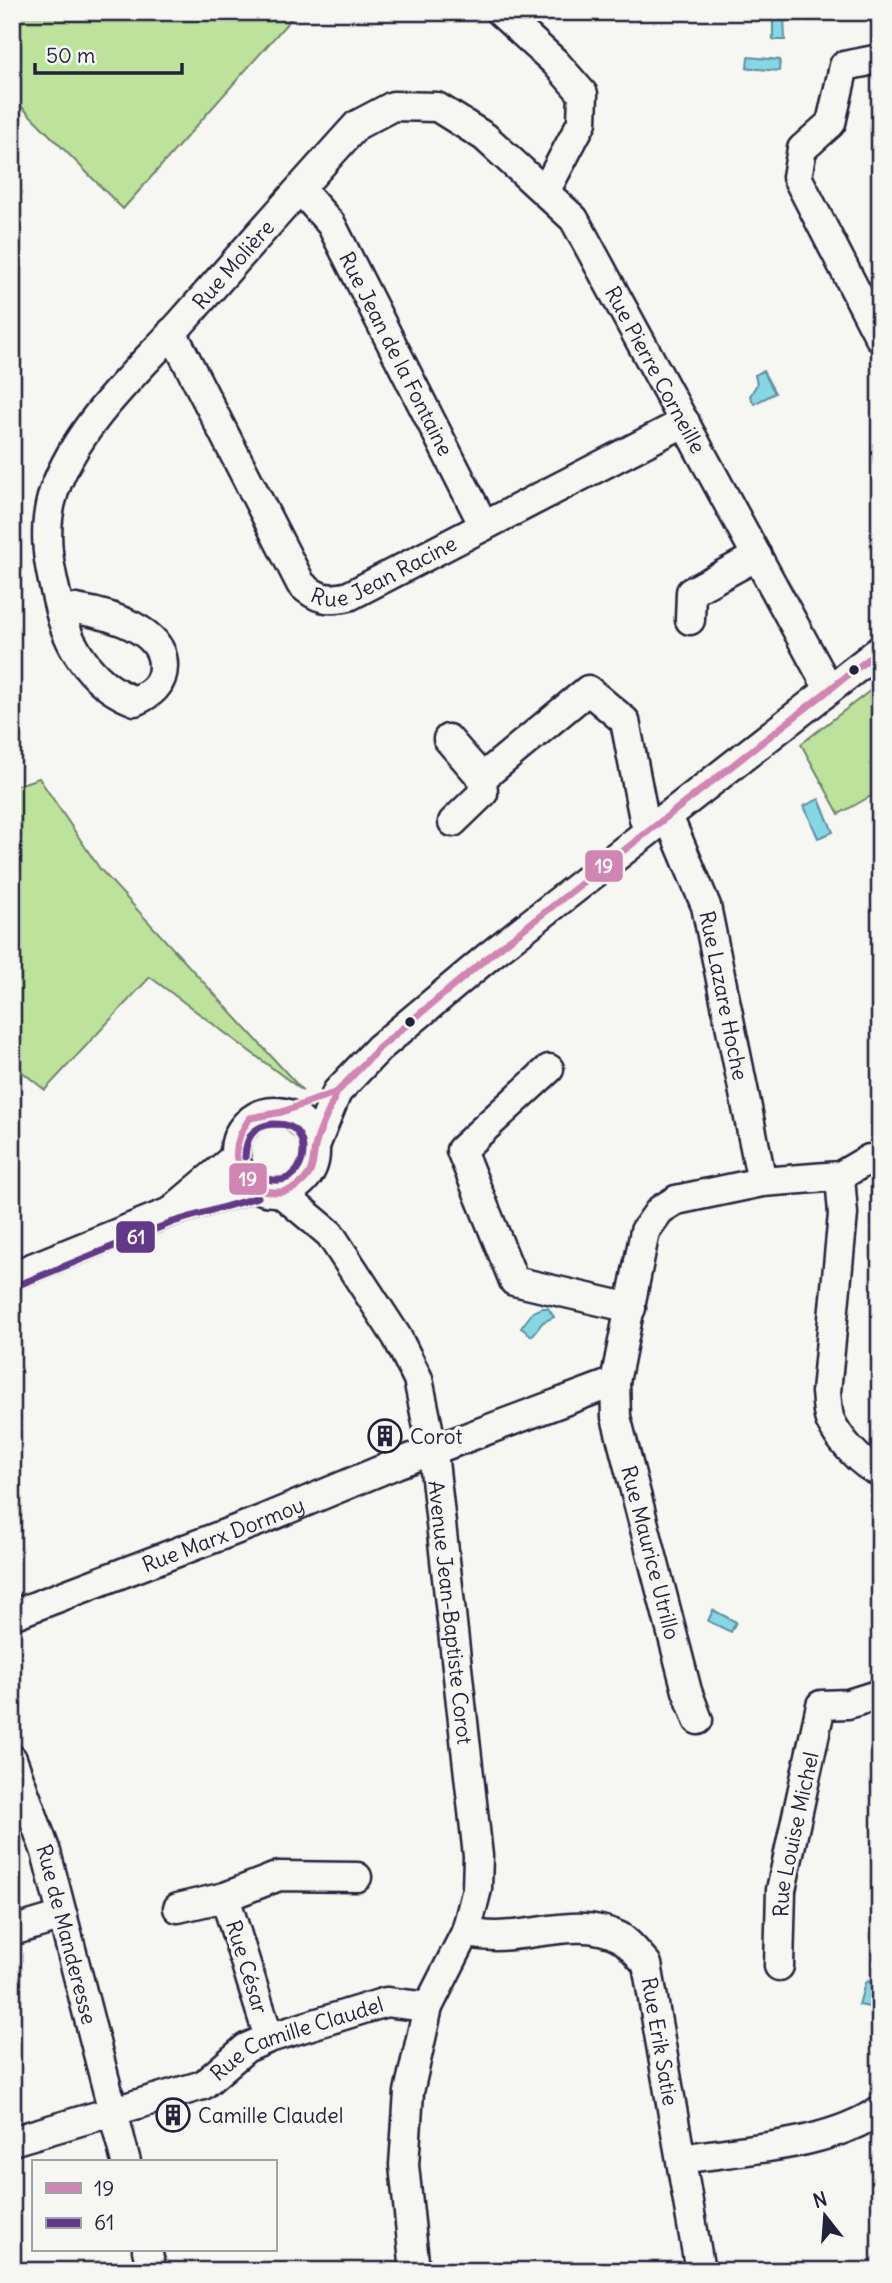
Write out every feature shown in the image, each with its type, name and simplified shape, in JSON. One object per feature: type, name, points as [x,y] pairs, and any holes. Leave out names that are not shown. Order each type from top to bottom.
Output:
[{"type":"street","points":[[500,12],[555,62],[583,94],[582,122],[546,190]]},
{"type":"street","points":[[880,59],[844,66],[831,123],[802,149],[797,177],[880,338]]},
{"type":"street","name":"Rue Molière","points":[[59,607],[45,548],[54,492],[86,428],[357,125],[393,106],[437,107],[485,137],[546,190]]},
{"type":"street","name":"Rue Jean de la Fontaine","points":[[300,189],[331,224],[484,526]]},
{"type":"street","name":"Rue Pierre Corneille","points":[[546,190],[574,219],[830,689]]},
{"type":"street","name":"Rue Jean Racine","points":[[172,332],[301,584],[313,596],[329,600],[349,596],[685,422]]},
{"type":"street","points":[[690,620],[691,592],[757,556]]},
{"type":"street","points":[[12,1276],[170,1212],[303,1181],[337,1092],[379,1048],[420,1012],[880,650]]},
{"type":"street","name":"Rue Lazare Hoche","points":[[482,778],[588,690],[625,721],[644,819],[659,823],[706,906],[762,1182]]},
{"type":"street","points":[[448,738],[482,778],[483,793],[453,822]]},
{"type":"street","points":[[549,1069],[461,1150],[514,1281],[631,1308]]},
{"type":"street","points":[[268,1190],[245,1180],[235,1157],[239,1133],[250,1118],[282,1112],[337,1092]]},
{"type":"street","points":[[282,1112],[304,1124],[313,1158]]},
{"type":"street","points":[[170,1212],[235,1157]]},
{"type":"street","name":"Avenue Jean-Baptiste Corot","points":[[313,1158],[330,1234],[397,1337],[418,1379],[433,1452],[478,1856],[477,1889],[466,1932],[428,2007],[409,2092],[404,2165],[415,2271]]},
{"type":"street","points":[[880,1160],[869,1159],[840,1176],[843,1214],[826,1392],[829,1418],[844,1441],[870,1469],[880,1472]]},
{"type":"street","name":"Rue Maurice Utrillo","points":[[698,1720],[687,1691],[616,1417],[615,1382],[645,1231],[660,1210],[676,1200],[762,1182],[840,1176]]},
{"type":"street","name":"Avenue Jean-Baptiste Corot","points":[[268,1190],[330,1234]]},
{"type":"street","name":"Rue Marx Dormoy","points":[[12,1615],[615,1382]]},
{"type":"street","name":"Rue Louise Michel","points":[[779,1966],[781,1891],[821,1705],[848,1704],[880,1694]]},
{"type":"street","name":"Rue de Manderesse","points":[[12,1759],[46,1852],[126,2160]]},
{"type":"street","name":"Rue César","points":[[178,1908],[225,1897],[279,1876],[357,1877]]},
{"type":"street","name":"Rue César","points":[[225,1897],[269,2038]]},
{"type":"street","points":[[12,1931],[63,1916]]},
{"type":"street","name":"Rue Erik Satie","points":[[466,1932],[489,1939],[581,1926],[621,1938],[646,1964],[701,2271]]},
{"type":"street","name":"Rue Camille Claudel","points":[[12,2141],[203,2085],[246,2048],[269,2038],[386,2002],[428,2007]]},
{"type":"street","points":[[682,2159],[810,2138],[859,2124],[880,2110]]},
{"type":"street","points":[[147,2252],[152,2271]]},
{"type":"green space","points":[[12,12],[297,12],[123,209],[12,97]]},
{"type":"green space","points":[[880,683],[880,791],[839,814],[801,744]]},
{"type":"green space","points":[[39,778],[100,869],[303,1091],[150,977],[45,1090],[12,1064],[12,787]]},
{"type":"water","points":[[784,14],[785,40],[773,40],[773,15]]},
{"type":"water","points":[[748,57],[780,60],[779,71],[747,68]]},
{"type":"water","points":[[763,371],[775,393],[754,404],[750,396],[757,384],[755,375]]},
{"type":"water","points":[[819,799],[833,832],[818,838],[804,806]]},
{"type":"water","points":[[548,1308],[554,1317],[543,1322],[532,1336],[521,1328],[533,1312]]},
{"type":"water","points":[[713,1610],[736,1622],[731,1632],[708,1621]]},
{"type":"water","points":[[868,1981],[875,1988],[872,2001],[877,2003],[875,2008],[859,2005],[865,1983]]},
{"type":"transit line","name":"19","points":[[337,1092],[379,1048],[489,956],[880,650]]},
{"type":"transit line","name":"19","points":[[337,1092],[319,1133],[309,1174],[297,1186],[282,1192],[266,1191],[252,1184],[242,1173],[237,1158],[239,1139],[250,1118],[282,1112],[337,1092]]},
{"type":"transit line","name":"61","points":[[245,1157],[249,1138],[260,1127],[273,1124],[289,1126],[299,1135],[302,1160],[294,1174],[279,1180],[257,1177]]},
{"type":"transit line","name":"61","points":[[16,1286],[173,1222],[258,1197]]},
{"type":"place","name":"Corot","points":[[385,1436]]},
{"type":"place","name":"Camille Claudel","points":[[173,2115]]}]
